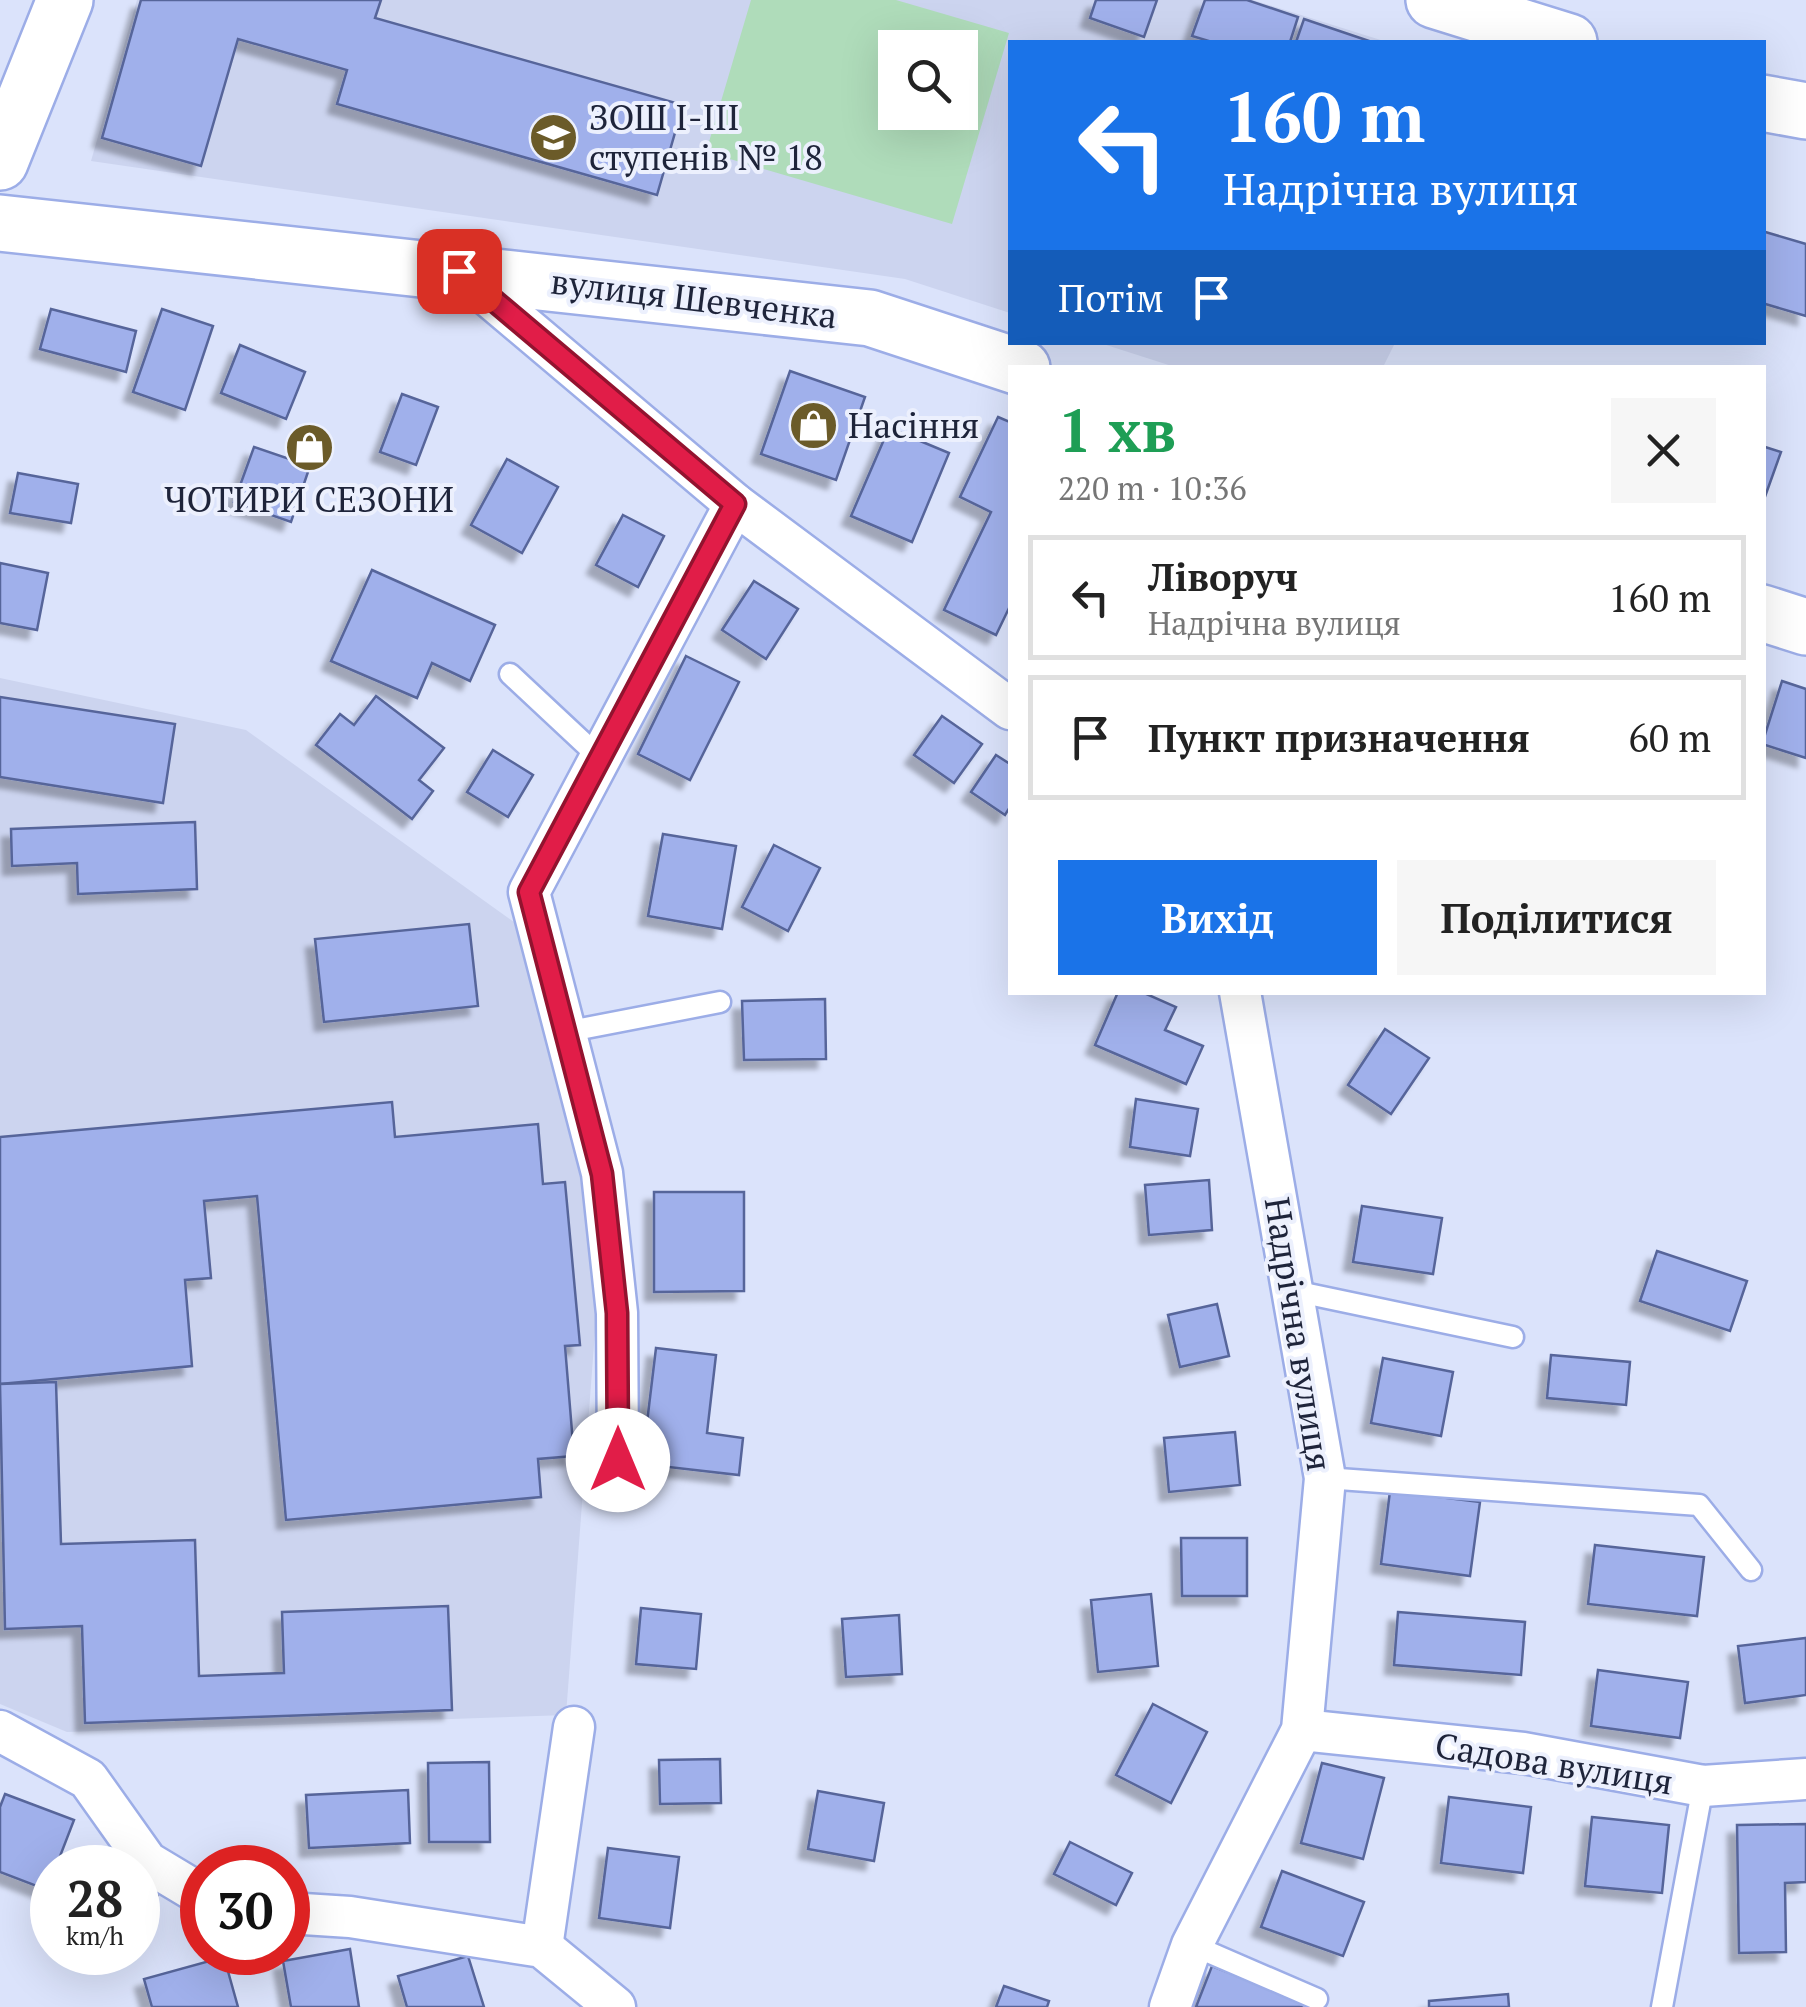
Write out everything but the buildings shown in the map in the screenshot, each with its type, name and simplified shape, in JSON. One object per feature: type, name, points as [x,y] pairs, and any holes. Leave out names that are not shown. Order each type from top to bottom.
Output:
[{"type":"street","points":[[0,162],[65,0]]},
{"type":"street","points":[[1434,0],[1562,40]]},
{"type":"street","points":[[1766,104],[1806,111]]},
{"type":"street","name":"вулиця Шевченка","points":[[0,223],[870,318],[1013,365]]},
{"type":"street","points":[[459,271],[735,504],[1008,708]]},
{"type":"street","points":[[618,1460],[617,1313],[602,1174],[529,892],[735,504]]},
{"type":"street","points":[[1766,614],[1806,628]]},
{"type":"street","name":"Надрічна вулиця","points":[[1170,2007],[1192,1945],[1302,1730],[1325,1478],[1241,995]]},
{"type":"street","points":[[542,1947],[574,1727]]},
{"type":"street","name":"Садова вулиця","points":[[1302,1730],[1523,1753],[1703,1786],[1806,1780]]},
{"type":"street","points":[[0,1731],[88,1779],[147,1862],[180,1882]]},
{"type":"street","points":[[310,1914],[350,1917],[542,1947],[615,2007]]},
{"type":"lane","points":[[510,674],[600,758]]},
{"type":"lane","points":[[565,1032],[720,1002]]},
{"type":"lane","points":[[1294,1291],[1513,1337]]},
{"type":"lane","points":[[1325,1478],[1699,1506],[1752,1570]]},
{"type":"lane","points":[[1662,2007],[1703,1786]]},
{"type":"lane","points":[[1192,1945],[1318,1999]]},
{"type":"shaded area","name":"ЗОШ І-ІІІ ступенів № 18","points":[[137,0],[1253,0],[1381,40],[1008,40],[1008,312],[905,279],[91,161]]},
{"type":"shaded area","points":[[1106,345],[1394,345],[1384,365],[1169,365]]},
{"type":"shaded area","points":[[0,678],[246,730],[518,925],[567,1094],[598,1292],[566,1715],[67,1732],[0,1704]]},
{"type":"green space","points":[[751,0],[896,0],[1009,33],[952,224],[706,152]]},
{"type":"place","name":"ЗОШ І-ІІІ ступенів № 18","points":[[554,137]]},
{"type":"place","name":"Насіння","points":[[813,425]]},
{"type":"place","name":"ЧОТИРИ СЕЗОНИ","points":[[309,447]]},
{"type":"route","points":[[459,271],[735,504],[529,892],[602,1174],[617,1313],[618,1460]]}]
